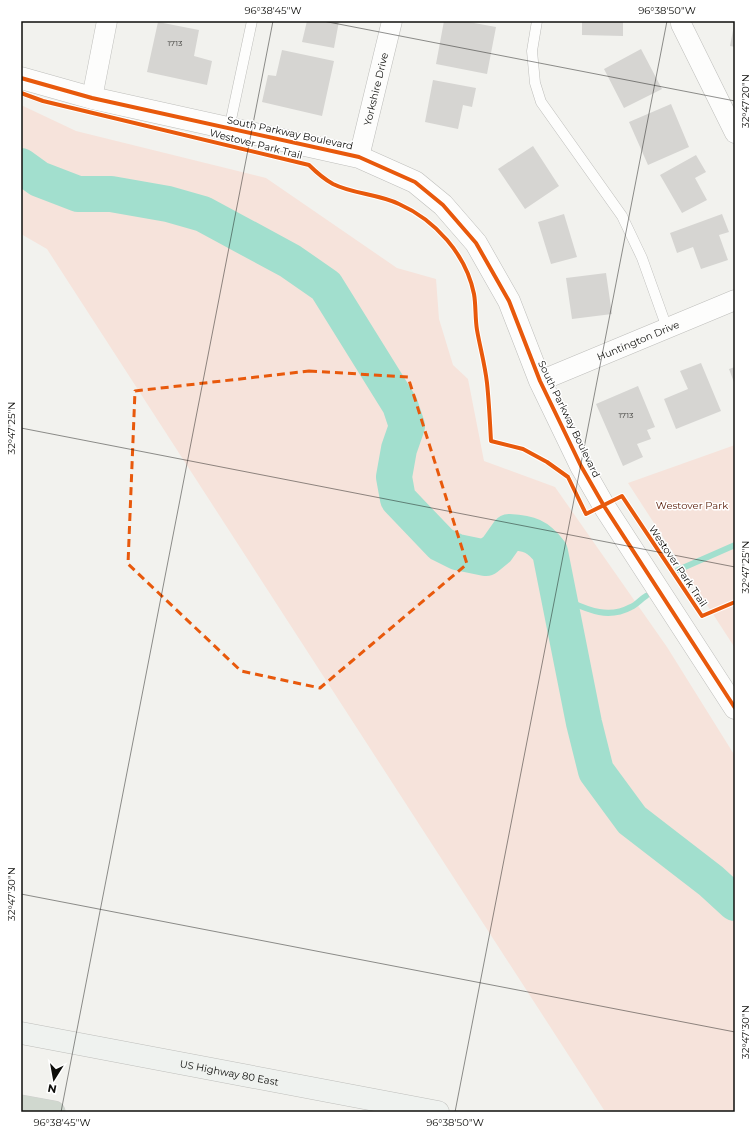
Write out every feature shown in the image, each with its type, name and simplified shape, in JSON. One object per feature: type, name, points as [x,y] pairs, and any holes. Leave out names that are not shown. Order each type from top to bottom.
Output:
[{"type":"highway","points":[[21,1106],[54,1112]]},
{"type":"main road","name":"US Highway 80 East","points":[[21,1033],[438,1112]]},
{"type":"street","points":[[92,98],[107,21]]},
{"type":"street","name":"Yorkshire Drive","points":[[359,157],[392,21]]},
{"type":"street","points":[[681,21],[681,24],[735,133]]},
{"type":"street","name":"South Parkway Boulevard","points":[[21,78],[92,98],[359,157],[415,182],[444,205],[476,243],[509,301],[540,381],[582,466],[604,506],[735,708]]},
{"type":"street","name":"Huntington Drive","points":[[540,381],[735,300]]},
{"type":"lane","points":[[229,128],[252,21]]},
{"type":"lane","points":[[537,21],[532,51],[535,83],[541,102],[622,216],[642,258],[667,328]]},
{"type":"highlighted area","points":[[309,371],[408,377],[467,564],[320,688],[241,671],[128,564],[135,391]]},
{"type":"green space","points":[[21,105],[76,131],[266,178],[397,268],[436,279],[439,319],[453,365],[468,379],[484,461],[555,487],[667,647],[735,756],[735,1112],[604,1110],[47,249],[21,234]]},
{"type":"green space","name":"Westover Park","points":[[735,445],[735,648],[628,483]]},
{"type":"building","points":[[307,21],[339,21],[334,48],[302,42]]},
{"type":"building","points":[[444,21],[463,21],[496,27],[487,74],[436,64]]},
{"type":"building","points":[[582,21],[623,21],[623,36],[582,35]]},
{"type":"building","points":[[158,22],[199,30],[194,56],[212,61],[207,85],[147,72]]},
{"type":"building","points":[[735,25],[735,47],[730,46]]},
{"type":"building","points":[[641,49],[662,89],[624,108],[604,69]]},
{"type":"building","points":[[282,50],[334,61],[322,116],[262,102],[268,75],[276,76]]},
{"type":"building","points":[[433,80],[476,88],[472,107],[463,105],[458,129],[425,122]]},
{"type":"building","points":[[671,104],[689,147],[648,165],[629,122]]},
{"type":"building","points":[[533,146],[559,186],[525,209],[498,169]]},
{"type":"building","points":[[696,155],[706,172],[695,178],[707,200],[682,213],[660,175]]},
{"type":"building","points":[[564,214],[577,257],[551,264],[538,222]]},
{"type":"building","points":[[722,214],[729,232],[719,235],[728,260],[701,269],[693,247],[677,253],[670,233]]},
{"type":"building","points":[[606,273],[612,314],[572,319],[566,278]]},
{"type":"building","points":[[701,363],[721,411],[676,429],[664,399],[688,389],[680,371]]},
{"type":"building","points":[[735,367],[735,385],[729,369]]},
{"type":"building","points":[[638,386],[655,427],[647,430],[651,439],[637,444],[643,457],[623,466],[596,404]]},
{"type":"waterway","points":[[21,166],[39,179],[78,194],[111,194],[168,204],[203,214],[290,261],[326,286],[400,405],[407,426],[399,449],[394,477],[398,499],[441,544],[457,552],[486,558],[497,549],[509,532],[522,533],[532,536],[546,547],[550,552],[584,723],[596,771],[632,820],[711,881],[735,903]]},
{"type":"waterway","points":[[678,570],[735,545]]},
{"type":"waterway","points":[[559,597],[594,611],[612,613],[633,606],[646,596]]},
{"type":"cycle path","name":"Westover Park Trail","points":[[21,78],[92,98],[359,157],[415,182],[443,205],[476,243],[509,301],[540,381],[581,466],[604,506],[735,708]]},
{"type":"cycle path","name":"Westover Park Trail","points":[[21,93],[43,101],[309,165],[326,180],[333,184],[399,204],[425,219],[447,240],[464,265],[470,279],[474,294],[477,330],[487,383],[491,441],[523,449],[547,462],[568,477],[586,514],[622,496],[702,616],[735,602]]}]
